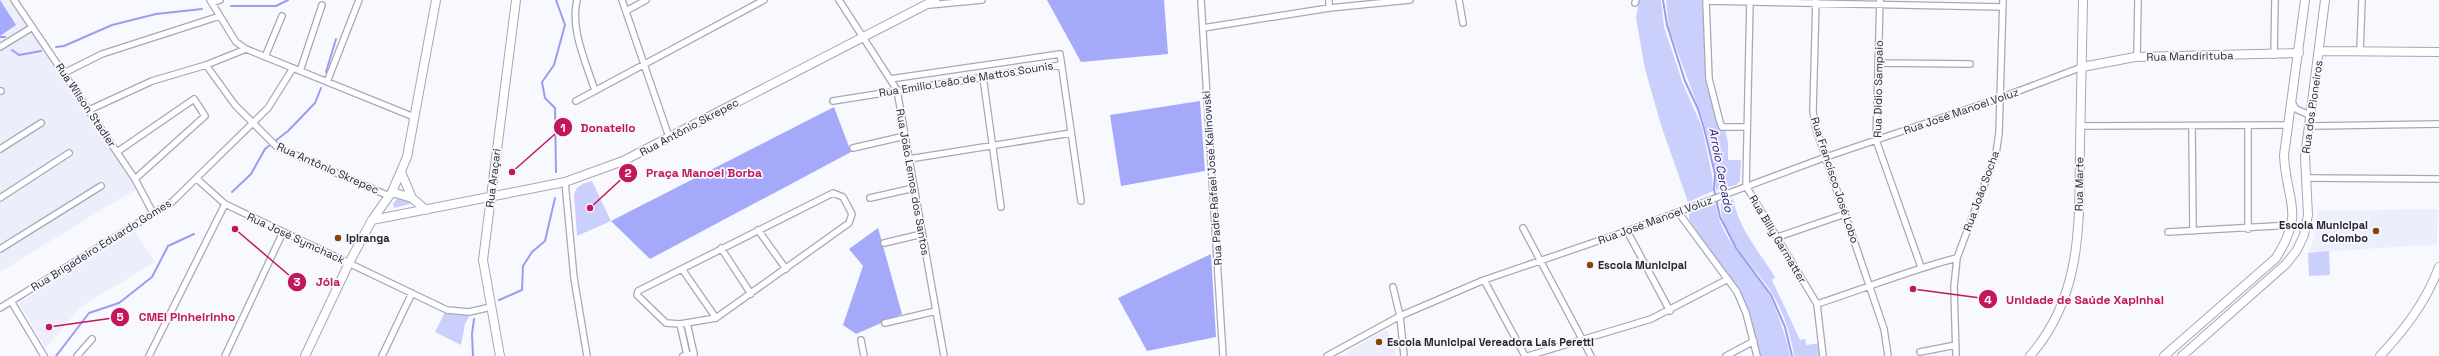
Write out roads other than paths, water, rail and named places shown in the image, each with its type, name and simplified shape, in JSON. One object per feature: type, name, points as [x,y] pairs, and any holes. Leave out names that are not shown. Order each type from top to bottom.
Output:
[{"type":"street","name":"Rua Wilson Stadler","points":[[14,0],[31,28],[39,36],[135,179],[153,213]]},
{"type":"street","points":[[220,0],[211,2],[236,42],[246,49],[414,117]]},
{"type":"street","points":[[327,82],[359,0]]},
{"type":"street","points":[[305,356],[348,263],[372,220],[391,194],[407,157],[436,0]]},
{"type":"street","name":"Rua Araçari","points":[[500,356],[483,260],[516,0]]},
{"type":"street","points":[[577,0],[575,19],[576,31],[595,91]]},
{"type":"street","points":[[622,0],[669,137]]},
{"type":"street","points":[[626,11],[646,0]]},
{"type":"street","points":[[576,101],[764,0]]},
{"type":"street","name":"Rua João Lemos dos Santos","points":[[839,0],[897,90],[944,356]]},
{"type":"street","name":"Rua Antônio Skrepec","points":[[372,220],[565,182],[623,161],[862,36],[936,0]]},
{"type":"street","points":[[927,5],[956,4],[982,0]]},
{"type":"street","name":"Rua Padre Rafael José Kalinowski","points":[[1201,0],[1223,356]]},
{"type":"street","points":[[1329,0],[1329,8]]},
{"type":"street","points":[[1203,28],[1329,8],[1410,0]]},
{"type":"street","points":[[1459,0],[1463,23]]},
{"type":"street","points":[[1747,127],[1722,127],[1720,122],[1709,79],[1706,1],[1750,0],[1879,2],[2003,7]]},
{"type":"street","name":"Rua Billy Garmatter","points":[[1750,0],[1746,186],[1817,304],[1823,356]]},
{"type":"street","name":"Rua João Socha","points":[[1956,356],[1954,288],[1957,258],[1996,154],[2000,98],[2003,0]]},
{"type":"street","name":"Rua Marte","points":[[2030,356],[2043,341],[2055,321],[2070,283],[2078,242],[2083,0]]},
{"type":"street","points":[[2137,57],[2138,0]]},
{"type":"street","points":[[2274,55],[2275,0]]},
{"type":"street","name":"Rua dos Pioneiros","points":[[2164,356],[2276,258],[2288,240],[2294,213],[2291,193],[2285,175],[2284,155],[2305,0]]},
{"type":"street","name":"Rua dos Pioneiros","points":[[2182,356],[2286,264],[2297,250],[2304,235],[2308,215],[2305,157],[2311,126],[2326,0]]},
{"type":"street","points":[[2360,51],[2362,0]]},
{"type":"street","name":"Rua Francisco José Lobo","points":[[1816,2],[1813,111],[1815,126],[1884,329],[1888,356]]},
{"type":"street","name":"Rua Didio Sampaio","points":[[1879,2],[1876,140],[1921,267]]},
{"type":"street","points":[[300,71],[322,5]]},
{"type":"street","points":[[64,73],[102,54],[220,16]]},
{"type":"street","points":[[265,57],[282,16]]},
{"type":"street","points":[[0,47],[31,28]]},
{"type":"street","points":[[89,110],[152,81],[206,65],[246,49]]},
{"type":"street","points":[[2320,52],[2439,52]]},
{"type":"street","name":"Rua Mandirituba","points":[[2082,67],[2137,57],[2274,55],[2299,53]]},
{"type":"street","name":"Rua Emilio Leão de Mattos Sounis","points":[[833,100],[1061,65],[1060,54],[890,79]]},
{"type":"street","points":[[1878,63],[1970,64]]},
{"type":"street","name":"Rua Antônio Skrepec","points":[[206,65],[235,105],[276,146],[391,194],[412,198],[426,210]]},
{"type":"street","points":[[1061,65],[1081,201]]},
{"type":"street","name":"Rua José Manoel Voluz","points":[[1327,356],[1400,316],[1484,280],[1627,231],[1728,192],[2000,98],[2082,67]]},
{"type":"street","name":"Rua Brigadeiro Eduardo Gomes","points":[[0,308],[172,202],[268,108],[292,68]]},
{"type":"street","points":[[948,70],[949,82]]},
{"type":"street","points":[[983,77],[1000,207]]},
{"type":"street","points":[[117,152],[194,99],[205,116],[135,179]]},
{"type":"street","points":[[2291,102],[2300,112],[2307,114],[2313,109]]},
{"type":"street","points":[[0,149],[41,123]]},
{"type":"street","points":[[2311,126],[2439,124]]},
{"type":"street","points":[[2080,126],[2288,125]]},
{"type":"street","points":[[2192,126],[2193,231]]},
{"type":"street","points":[[2248,126],[2248,229]]},
{"type":"street","points":[[909,159],[1070,133]]},
{"type":"street","points":[[853,148],[905,136]]},
{"type":"street","points":[[0,198],[69,154]]},
{"type":"street","points":[[401,172],[412,198]]},
{"type":"street","points":[[2306,178],[2439,179]]},
{"type":"street","name":"Rua José Symchack","points":[[197,179],[225,204],[447,310],[469,312],[491,307]]},
{"type":"street","points":[[565,182],[574,278],[587,356]]},
{"type":"street","points":[[0,249],[101,186]]},
{"type":"street","points":[[870,198],[914,188]]},
{"type":"street","points":[[833,193],[843,197],[852,214],[849,223],[716,318],[680,324],[662,322],[637,295],[638,291],[758,230],[833,193]]},
{"type":"street","points":[[149,356],[225,204]]},
{"type":"street","points":[[1678,212],[1737,292],[1746,313],[1757,356]]},
{"type":"street","points":[[1778,237],[1845,214]]},
{"type":"street","points":[[2168,232],[2292,226]]},
{"type":"street","points":[[1523,228],[1539,262],[1591,356]]},
{"type":"street","points":[[758,230],[786,269]]},
{"type":"street","points":[[1627,231],[1670,311]]},
{"type":"street","points":[[225,356],[283,232]]},
{"type":"street","points":[[884,243],[922,234]]},
{"type":"street","points":[[721,248],[751,294]]},
{"type":"street","points":[[1817,304],[1870,287],[1921,267],[1957,258]]},
{"type":"street","points":[[2385,354],[2414,316],[2426,297],[2439,267]]},
{"type":"street","points":[[682,269],[716,318]]},
{"type":"street","points":[[1528,356],[1583,341],[1651,319],[1670,311],[1728,279]]},
{"type":"street","points":[[1484,280],[1524,356]]},
{"type":"street","points":[[1393,287],[1400,316],[1404,356]]},
{"type":"street","points":[[382,356],[412,293]]},
{"type":"street","points":[[11,301],[44,356]]},
{"type":"street","points":[[885,323],[936,311]]},
{"type":"street","points":[[680,324],[685,356],[694,354],[687,323]]},
{"type":"street","points":[[77,356],[92,339]]},
{"type":"street","points":[[861,340],[864,356]]},
{"type":"street","points":[[1726,356],[1754,341]]},
{"type":"street","points":[[1920,352],[1956,345]]},
{"type":"waterway","points":[[231,6],[276,6],[288,0]]},
{"type":"waterway","points":[[556,0],[565,25],[554,65],[542,82],[545,98],[555,108],[556,172]]},
{"type":"waterway","name":"Arroio Cercado","points":[[1663,0],[1667,25],[1685,81],[1698,109],[1704,128],[1715,174],[1714,189],[1720,217],[1736,248],[1771,295],[1785,327],[1792,356]]},
{"type":"waterway","points":[[56,47],[64,46],[112,25],[156,14],[202,9]]},
{"type":"waterway","points":[[0,37],[5,37]]},
{"type":"waterway","points":[[326,72],[336,39]]},
{"type":"waterway","points":[[12,50],[19,55],[41,51]]},
{"type":"waterway","points":[[232,192],[251,174],[265,149],[288,131],[315,103],[321,88]]},
{"type":"waterway","points":[[499,300],[522,290],[523,266],[532,252],[545,241],[555,198]]},
{"type":"waterway","points":[[56,356],[89,313],[119,303],[152,277],[168,246],[194,234]]},
{"type":"waterway","points":[[473,356],[472,334],[474,319]]},
{"type":"place","name":"Donatello","points":[[512,172]]},
{"type":"place","name":"Praça Manoel Borba","points":[[590,208]]},
{"type":"place","name":"Jóia","points":[[235,229]]},
{"type":"place","name":"Escola Municipal Colombo","points":[[2376,231]]},
{"type":"place","name":"Ipiranga","points":[[338,238]]},
{"type":"place","name":"Escola Municipal","points":[[1590,265]]},
{"type":"place","name":"Unidade de Saúde Xapinhal","points":[[1913,289]]},
{"type":"place","name":"CMEI Pinheirinho","points":[[49,327]]},
{"type":"place","name":"Escola Municipal Vereadora Laís Peretti","points":[[1379,342]]}]
